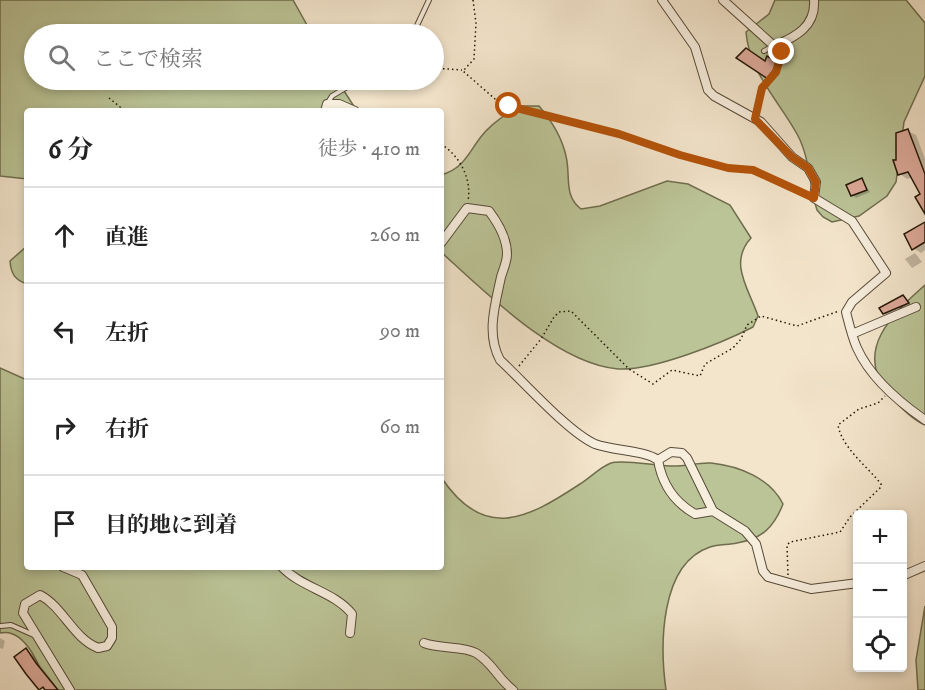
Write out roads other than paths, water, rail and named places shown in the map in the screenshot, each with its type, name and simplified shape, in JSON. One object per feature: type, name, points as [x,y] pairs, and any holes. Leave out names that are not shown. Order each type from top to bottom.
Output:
[{"type":"street","points":[[662,0],[695,47],[708,90],[755,119],[792,157],[808,168],[816,182],[814,198],[852,221],[886,273],[852,302],[846,312],[857,348],[869,369],[889,391],[925,420]]},
{"type":"street","points":[[723,0],[774,46],[806,28],[814,18],[814,0]]},
{"type":"street","points":[[326,107],[339,104],[348,108]]},
{"type":"street","points":[[444,239],[467,208],[489,211],[498,223],[507,255],[494,308],[492,336],[500,360],[566,422],[593,443],[621,452],[652,456],[658,460],[661,475],[681,506],[695,514],[713,510]]},
{"type":"street","points":[[852,334],[916,307]]},
{"type":"street","points":[[658,460],[671,452],[682,453],[687,458],[713,510],[745,531],[756,543],[763,571],[768,577],[811,589],[853,584]]},
{"type":"street","points":[[907,574],[925,566]]},
{"type":"street","points":[[70,570],[82,575],[112,627],[112,638],[107,646],[98,648],[91,645],[49,600],[40,595],[25,604],[23,613],[70,690]]},
{"type":"street","points":[[286,570],[307,587],[346,606],[352,614],[350,633]]},
{"type":"street","points":[[424,643],[438,648],[473,651],[490,663],[504,683],[513,690]]},
{"type":"lane","points":[[418,24],[429,0]]},
{"type":"lane","points":[[764,51],[774,46]]},
{"type":"lane","points":[[326,107],[332,96],[342,90]]},
{"type":"lane","points":[[1,626],[11,625],[36,636]]}]
